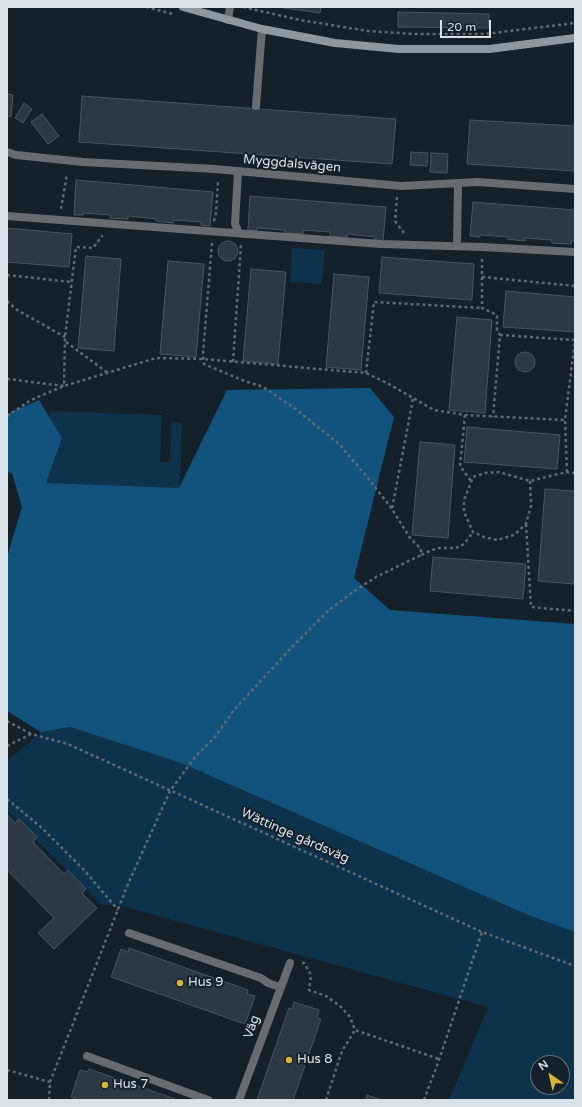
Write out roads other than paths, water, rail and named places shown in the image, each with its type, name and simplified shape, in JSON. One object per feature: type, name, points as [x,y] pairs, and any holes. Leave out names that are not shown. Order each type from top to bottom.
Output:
[{"type":"street","points":[[183,7],[262,29],[335,43],[399,49],[489,49],[575,38]]},
{"type":"street","points":[[228,20],[230,7]]},
{"type":"street","points":[[256,106],[262,29]]},
{"type":"street","name":"Myggdalsvägen","points":[[7,152],[16,155],[83,162],[238,171],[401,186],[478,182],[575,189]]},
{"type":"street","points":[[238,171],[235,224],[238,233]]},
{"type":"street","points":[[457,246],[458,183]]},
{"type":"street","points":[[7,216],[381,244],[575,252]]},
{"type":"street","points":[[129,933],[260,978],[268,983],[280,987]]},
{"type":"street","name":"Väg","points":[[239,1100],[290,963]]},
{"type":"street","points":[[87,1056],[208,1100]]},
{"type":"place","name":"Hus 9","points":[[180,983]]},
{"type":"place","name":"Hus 8","points":[[289,1060]]},
{"type":"place","name":"Hus 7","points":[[105,1085]]}]
